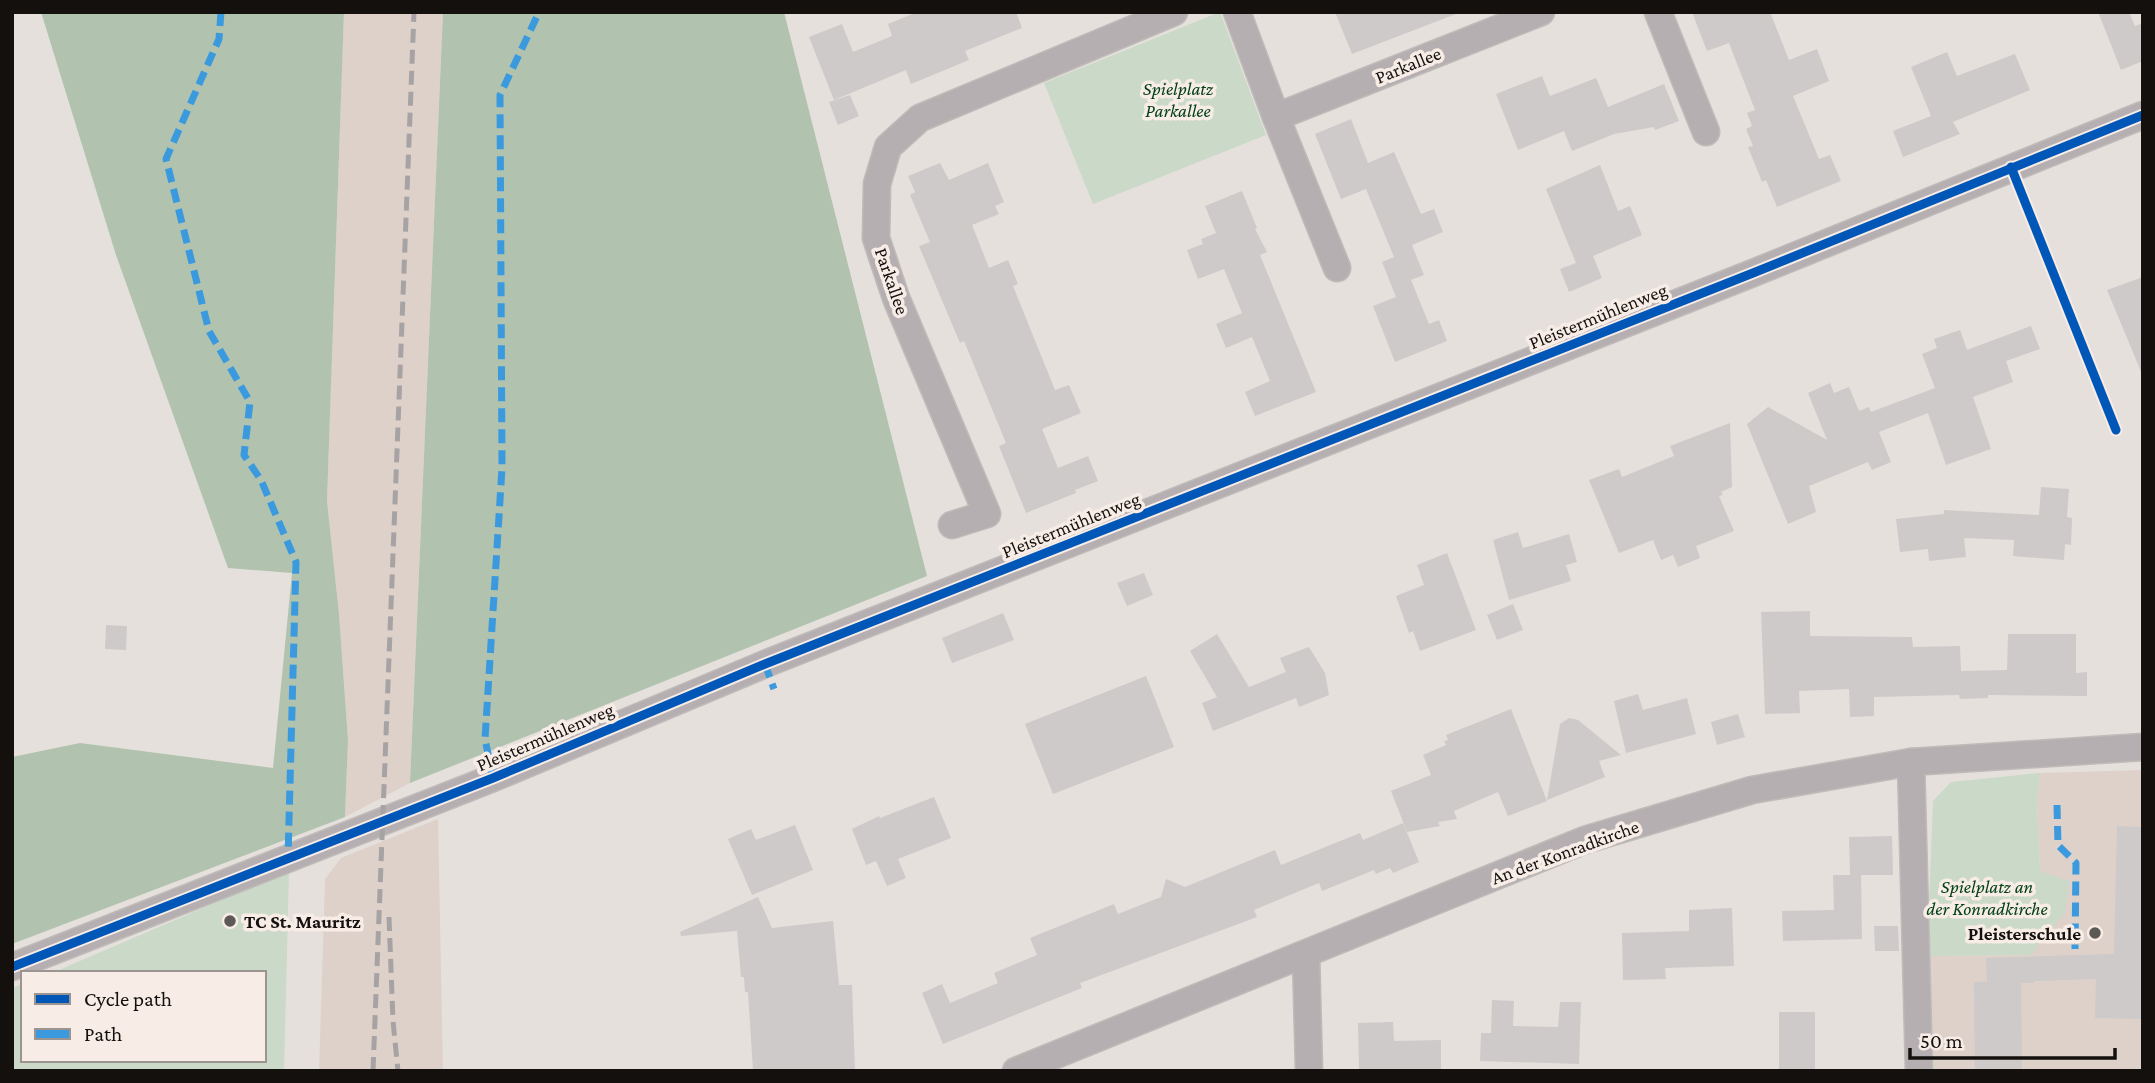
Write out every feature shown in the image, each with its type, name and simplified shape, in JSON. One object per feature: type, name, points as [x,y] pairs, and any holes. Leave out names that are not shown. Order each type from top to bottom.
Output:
[{"type":"street","name":"Parkallee","points":[[952,525],[987,514],[896,298],[876,238],[877,184],[888,147],[920,118],[1174,12]]},
{"type":"street","points":[[1237,12],[1337,268]]},
{"type":"street","name":"Parkallee","points":[[1276,117],[1541,12]]},
{"type":"street","points":[[1658,12],[1706,132]]},
{"type":"street","name":"Pleistermühlenweg","points":[[12,967],[480,783],[765,664],[1728,283],[2143,114]]},
{"type":"street","name":"An der Konradkirche","points":[[1016,1071],[1585,840],[1752,790],[1911,762],[2143,747]]},
{"type":"street","points":[[1911,762],[1919,1071]]},
{"type":"street","points":[[1306,954],[1309,1071]]},
{"type":"shaded area","points":[[344,12],[443,12],[410,783],[345,817],[348,740],[327,501]]},
{"type":"shaded area","name":"Pleisterschule","points":[[2143,770],[2143,1071],[1929,1071],[1927,956],[2031,955],[2069,882],[2040,871],[2037,804],[2040,773]]},
{"type":"shaded area","points":[[438,819],[443,1071],[319,1071],[325,879],[341,858]]},
{"type":"green space","points":[[41,12],[344,12],[327,501],[348,740],[345,817],[12,944],[12,757],[80,743],[273,768],[292,573],[228,568],[116,255]]},
{"type":"green space","points":[[443,12],[784,12],[927,576],[410,783]]},
{"type":"green space","name":"Spielplatz Parkallee","points":[[1220,12],[1266,135],[1093,204],[1044,83]]},
{"type":"green space","name":"Spielplatz an der Konradkirche","points":[[2040,773],[2037,804],[2040,871],[2069,881],[2065,912],[2031,955],[1927,956],[1933,801],[1951,782]]},
{"type":"green space","name":"TC St. Mauritz","points":[[289,871],[284,1071],[12,1071],[12,988],[21,985],[21,1062],[266,1062],[266,971],[57,971]]},
{"type":"building","points":[[917,12],[1016,12],[1022,28],[965,51],[969,60],[911,84],[906,70],[834,100],[809,37],[842,24],[853,52],[892,36],[888,24]]},
{"type":"building","points":[[1335,12],[1455,12],[1456,14],[1352,54]]},
{"type":"building","points":[[1692,12],[1770,12],[1789,60],[1817,49],[1829,81],[1793,96],[1819,159],[1830,155],[1841,181],[1777,207],[1766,180],[1762,182],[1748,147],[1753,146],[1746,129],[1752,126],[1747,113],[1755,110],[1729,43],[1707,51]]},
{"type":"building","points":[[2098,12],[2129,12],[2135,26],[2143,23],[2143,61],[2121,70]]},
{"type":"building","points":[[1947,52],[1957,76],[2015,54],[2030,90],[1953,122],[1960,134],[1903,157],[1893,131],[1931,116],[1911,67]]},
{"type":"building","points":[[1542,76],[1550,96],[1596,78],[1608,107],[1664,84],[1679,121],[1655,130],[1654,127],[1614,134],[1572,151],[1564,131],[1518,150],[1496,94]]},
{"type":"building","points":[[850,95],[859,116],[838,125],[829,102]]},
{"type":"building","points":[[1351,119],[1368,163],[1394,152],[1421,214],[1434,209],[1443,232],[1412,245],[1424,275],[1411,280],[1429,324],[1439,320],[1447,341],[1395,362],[1373,306],[1396,297],[1382,262],[1394,257],[1366,189],[1341,199],[1315,134]]},
{"type":"building","points":[[940,163],[949,180],[988,163],[1004,202],[995,206],[999,214],[972,225],[989,268],[1008,260],[1018,284],[1013,286],[1055,390],[1069,385],[1081,413],[1042,429],[1058,468],[1088,456],[1098,481],[1026,513],[999,446],[1006,443],[964,341],[960,343],[919,246],[930,242],[910,195],[915,192],[908,176]]},
{"type":"building","points":[[1600,165],[1618,211],[1630,206],[1642,235],[1593,256],[1602,278],[1569,292],[1560,269],[1576,263],[1546,189]]},
{"type":"building","points":[[1242,191],[1257,228],[1255,229],[1267,252],[1260,255],[1316,392],[1255,416],[1245,392],[1270,381],[1252,337],[1226,348],[1216,324],[1242,313],[1224,269],[1198,279],[1187,250],[1203,244],[1201,239],[1216,233],[1205,206]]},
{"type":"building","points":[[2143,277],[2143,374],[2142,374],[2107,290]]},
{"type":"building","points":[[2031,326],[2040,349],[2006,361],[2013,382],[1973,397],[1991,449],[1946,465],[1928,413],[1879,432],[1891,462],[1872,470],[1868,462],[1809,486],[1816,512],[1788,524],[1747,424],[1768,407],[1827,440],[1808,393],[1830,383],[1834,393],[1849,387],[1859,411],[1869,407],[1871,412],[1935,388],[1922,354],[1937,348],[1934,339],[1960,330],[1967,350]]},
{"type":"building","points":[[1730,423],[1732,487],[1721,492],[1723,495],[1719,496],[1734,531],[1696,546],[1700,558],[1678,567],[1673,555],[1661,560],[1653,540],[1619,553],[1589,480],[1619,469],[1622,477],[1674,456],[1670,446]]},
{"type":"building","points":[[2041,487],[2069,489],[2067,517],[2072,518],[2071,545],[2065,544],[2064,560],[2013,556],[2014,540],[1964,538],[1966,557],[1929,561],[1928,549],[1900,552],[1896,519],[1944,514],[1944,510],[2039,515]]},
{"type":"building","points":[[1518,532],[1523,548],[1569,534],[1577,562],[1566,565],[1571,581],[1509,600],[1493,540]]},
{"type":"building","points":[[1447,553],[1476,630],[1420,651],[1413,631],[1409,633],[1396,596],[1424,585],[1417,565]]},
{"type":"building","points":[[1144,573],[1153,595],[1127,606],[1117,583]]},
{"type":"building","points":[[1513,604],[1523,630],[1497,640],[1487,615]]},
{"type":"building","points":[[1810,611],[1810,636],[1912,637],[1913,647],[1960,646],[1961,671],[2007,670],[2008,634],[2076,634],[2076,673],[2087,672],[2087,696],[1988,695],[1988,698],[1960,699],[1959,695],[1874,697],[1874,716],[1850,717],[1849,689],[1799,691],[1800,713],[1765,714],[1761,612]]},
{"type":"building","points":[[1003,613],[1014,640],[952,663],[942,638]]},
{"type":"building","points":[[106,625],[127,626],[126,650],[105,649]]},
{"type":"building","points":[[1217,634],[1249,687],[1286,672],[1280,658],[1309,647],[1325,673],[1329,695],[1299,707],[1296,698],[1213,731],[1202,703],[1217,697],[1190,651]]},
{"type":"building","points":[[1146,676],[1174,747],[1053,794],[1025,724]]},
{"type":"building","points":[[1638,694],[1643,710],[1687,698],[1696,734],[1626,753],[1614,701]]},
{"type":"building","points":[[1511,709],[1547,801],[1508,816],[1498,792],[1454,811],[1457,819],[1438,822],[1440,826],[1407,832],[1391,791],[1431,775],[1423,755],[1446,745],[1446,735]]},
{"type":"building","points":[[1738,714],[1745,737],[1717,745],[1711,722]]},
{"type":"building","points":[[1569,718],[1578,720],[1621,755],[1599,761],[1605,777],[1547,800],[1560,724]]},
{"type":"building","points":[[934,797],[951,838],[898,859],[906,878],[887,886],[876,861],[866,865],[852,829],[879,816],[880,818]]},
{"type":"building","points":[[1403,823],[1419,862],[1393,873],[1390,868],[1376,874],[1374,870],[1322,891],[1319,883],[1254,910],[1257,917],[1080,983],[1082,988],[943,1044],[922,993],[942,984],[950,1003],[998,983],[994,973],[1037,955],[1030,938],[1114,904],[1118,914],[1161,897],[1166,879],[1185,887],[1275,850],[1281,865],[1360,833],[1363,840]]},
{"type":"building","points":[[795,825],[813,870],[752,895],[728,839],[751,829],[756,840]]},
{"type":"building","points":[[2117,826],[2143,827],[2143,1019],[2095,1018],[2096,979],[2021,983],[2022,1071],[1975,1071],[1974,982],[1987,982],[1986,958],[2114,954]]},
{"type":"building","points":[[1892,836],[1893,875],[1861,875],[1862,939],[1783,941],[1782,911],[1834,910],[1833,875],[1850,875],[1849,837]]},
{"type":"building","points":[[758,897],[772,928],[833,921],[839,985],[852,985],[855,1071],[753,1071],[748,992],[745,992],[744,977],[741,977],[737,931],[681,936],[680,932]]},
{"type":"building","points":[[1732,908],[1734,966],[1665,968],[1666,979],[1623,980],[1622,933],[1689,931],[1689,910]]},
{"type":"building","points":[[1874,926],[1898,926],[1899,951],[1875,951]]},
{"type":"building","points":[[1492,1000],[1514,1001],[1513,1026],[1558,1027],[1560,1002],[1581,1002],[1579,1064],[1480,1061],[1481,1033],[1491,1033]]},
{"type":"building","points":[[1779,1012],[1815,1012],[1815,1071],[1779,1071]]},
{"type":"building","points":[[1393,1022],[1394,1041],[1441,1040],[1441,1071],[1359,1071],[1358,1023]]},
{"type":"railway","points":[[373,1071],[414,12]]},
{"type":"railway","points":[[389,917],[398,1071]]},
{"type":"marked path","points":[[221,12],[219,39],[166,159],[209,331],[250,402],[244,455],[261,480],[296,562],[288,858]]},
{"type":"marked path","points":[[493,778],[485,739],[502,468],[500,95],[539,12]]},
{"type":"marked path","points":[[765,664],[774,689]]},
{"type":"marked path","points":[[2057,805],[2058,845],[2076,863],[2075,949]]},
{"type":"cycle path","points":[[12,967],[493,778],[765,664],[1753,273],[2143,115]]},
{"type":"cycle path","points":[[2011,167],[2116,430]]},
{"type":"place","name":"TC St. Mauritz","points":[[230,921]]},
{"type":"place","name":"Pleisterschule","points":[[2095,933]]}]
